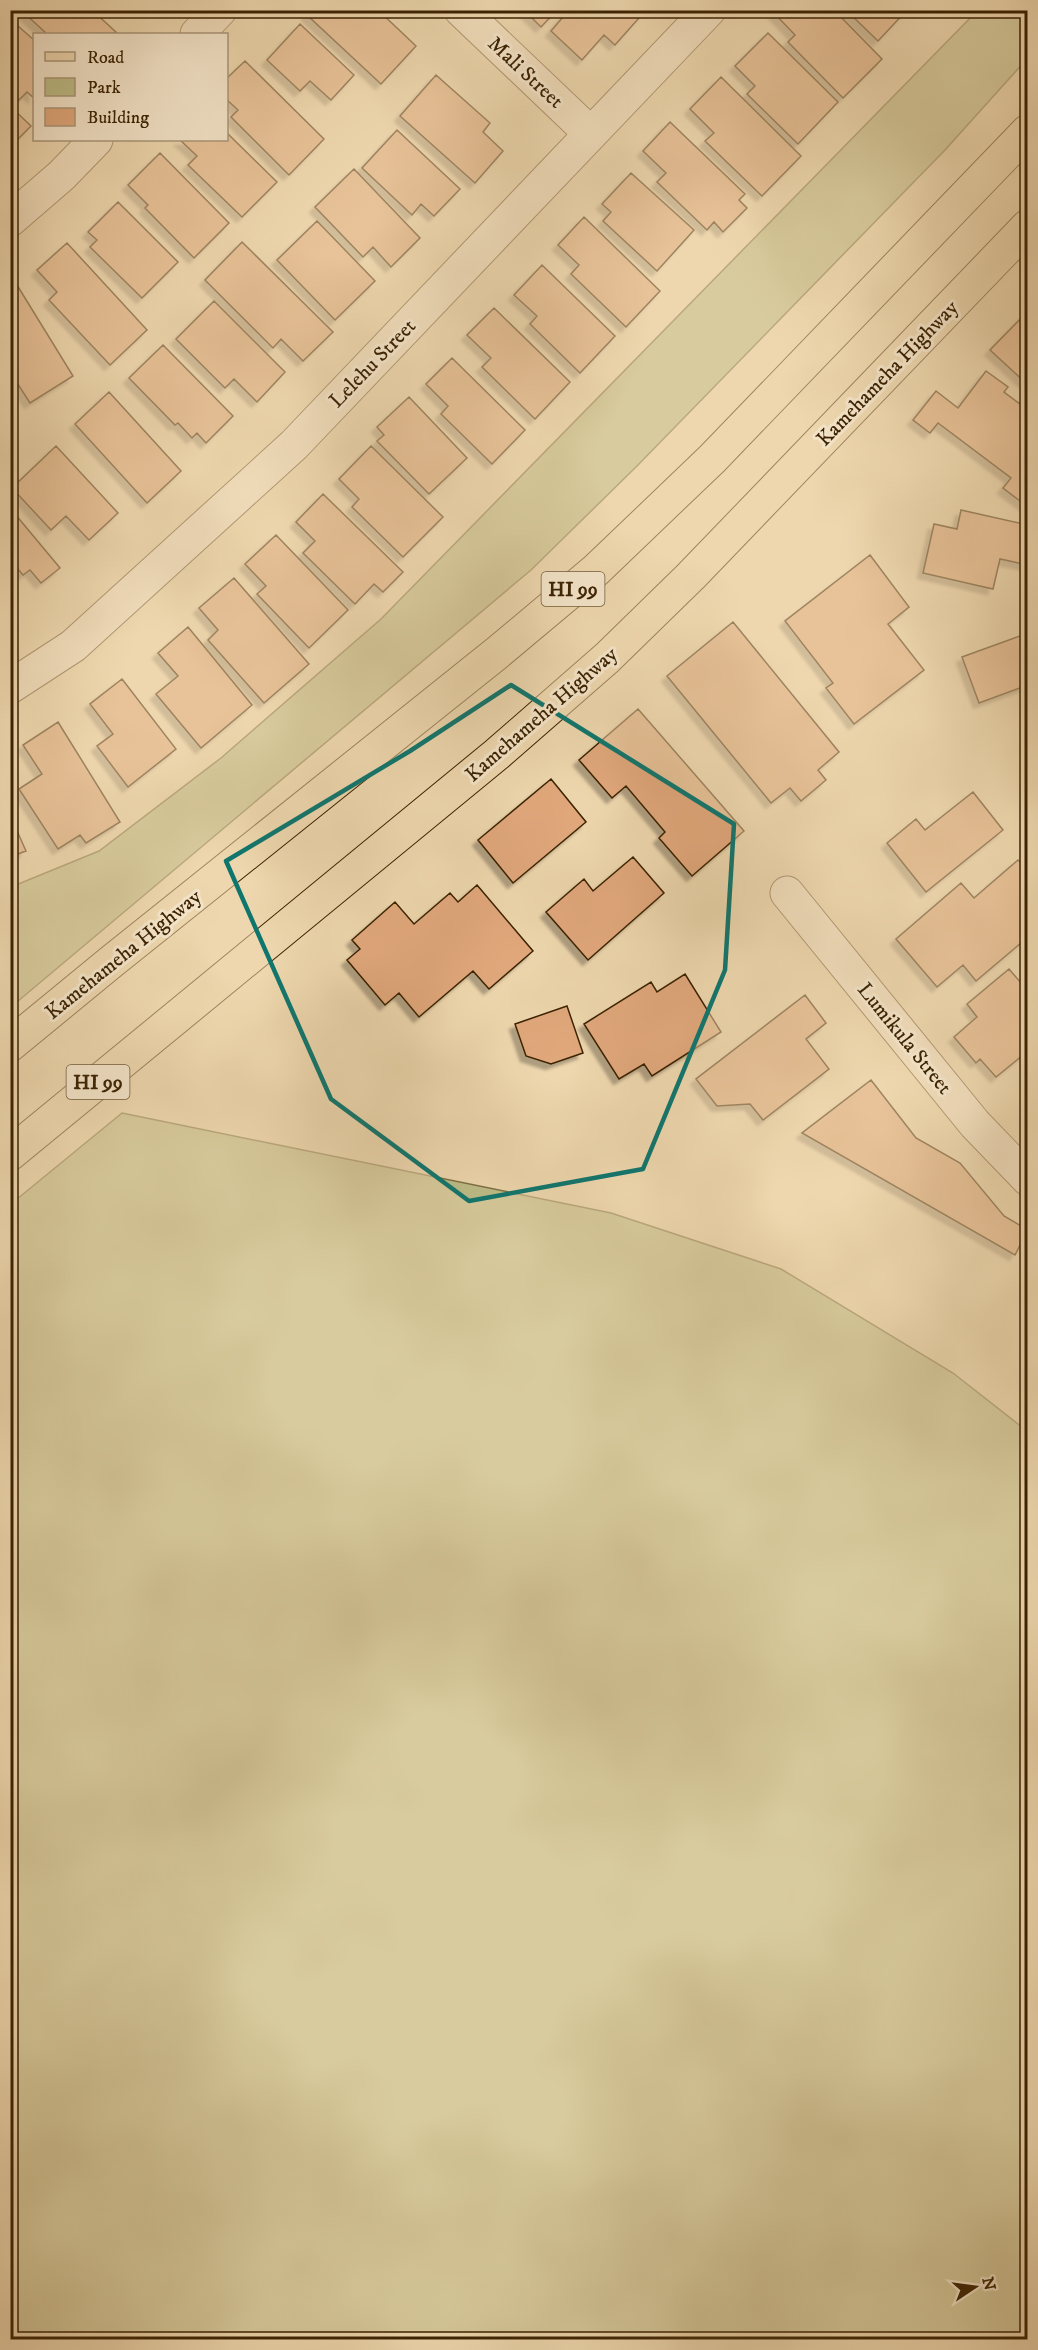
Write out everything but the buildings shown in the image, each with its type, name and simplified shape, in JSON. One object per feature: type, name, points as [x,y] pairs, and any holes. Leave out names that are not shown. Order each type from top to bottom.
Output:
[{"type":"main road","name":"Kamehameha Highway","points":[[10,1045],[596,570],[712,459],[1028,131]]},
{"type":"main road","name":"Kamehameha Highway","points":[[23,1144],[497,754],[608,658],[699,567],[1028,226]]},
{"type":"street","points":[[198,33],[220,10]]},
{"type":"street","name":"Mali Street","points":[[461,10],[590,133]]},
{"type":"street","name":"Lelehu Street","points":[[10,687],[73,646],[294,445],[709,10]]},
{"type":"street","points":[[10,220],[61,176],[95,141]]},
{"type":"street","name":"Lumikula Street","points":[[787,893],[975,1124],[1028,1179]]},
{"type":"highlighted area","points":[[511,685],[734,824],[725,970],[643,1169],[469,1201],[331,1099],[226,861],[410,751]]},
{"type":"green space","points":[[977,11],[1027,11],[1027,59],[945,150],[637,466],[531,570],[11,1007],[11,887],[99,851],[221,758],[381,619]]},
{"type":"green space","points":[[122,1113],[611,1213],[781,1269],[953,1373],[1027,1431],[1027,2339],[11,2339],[11,1204]]}]
